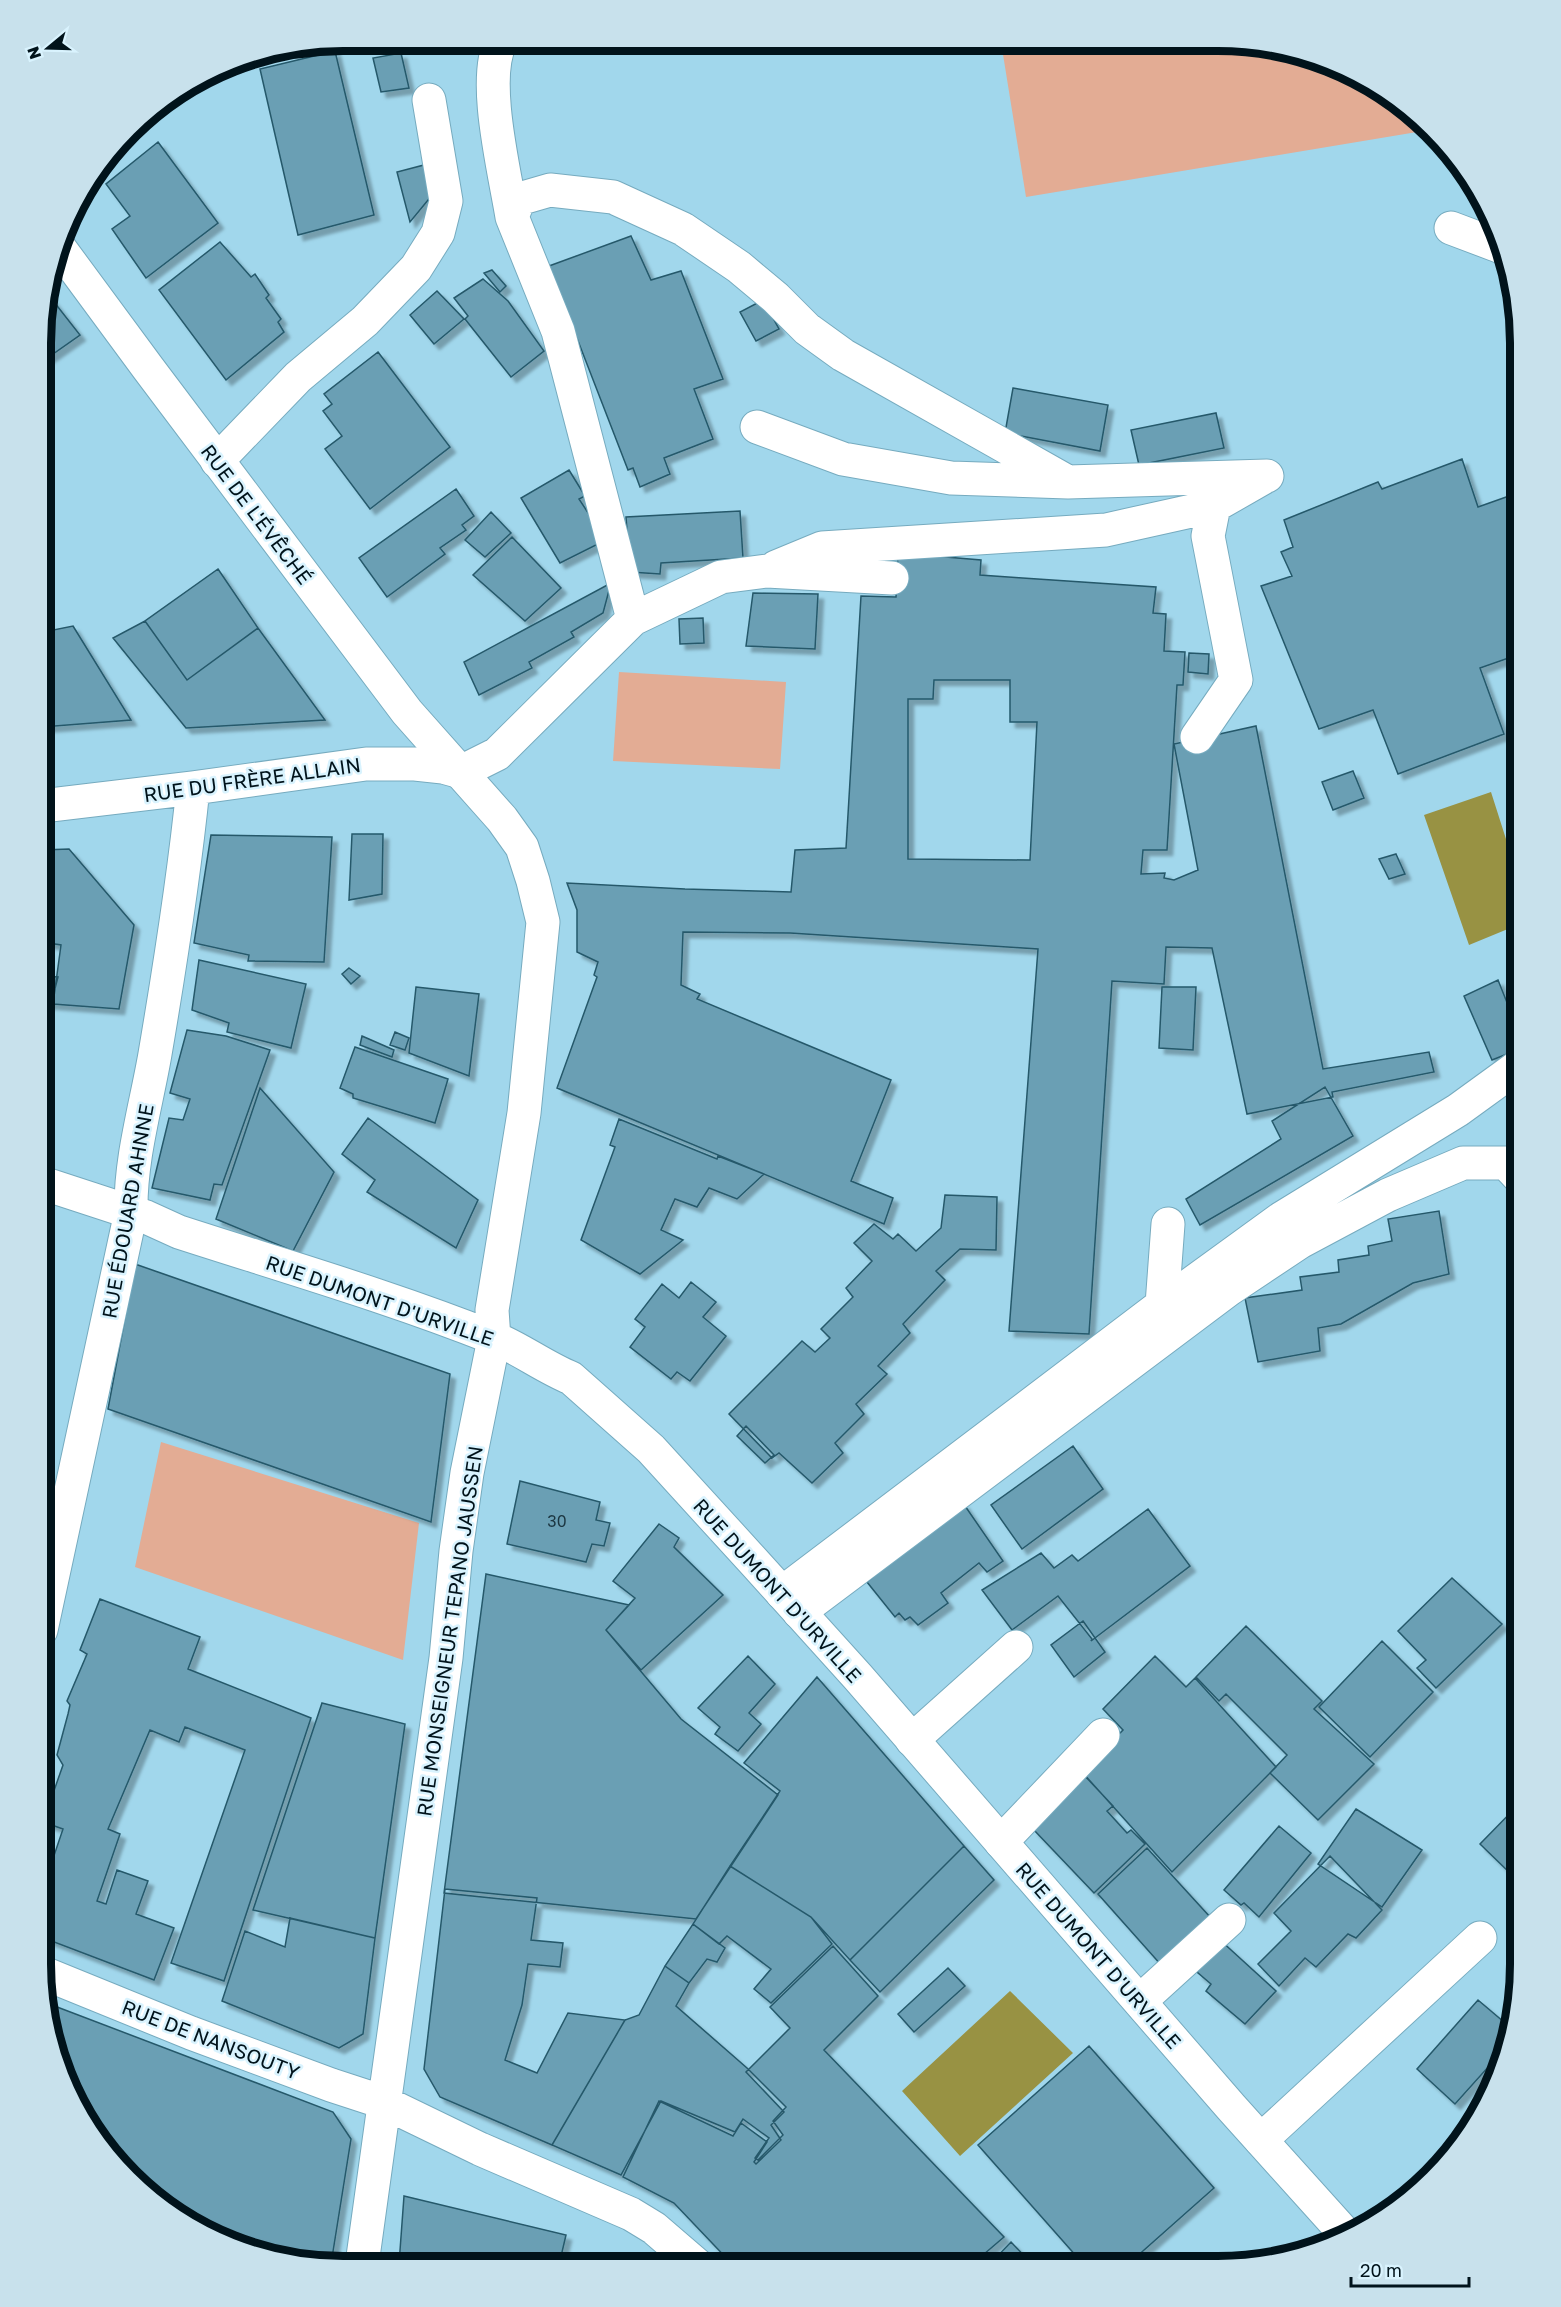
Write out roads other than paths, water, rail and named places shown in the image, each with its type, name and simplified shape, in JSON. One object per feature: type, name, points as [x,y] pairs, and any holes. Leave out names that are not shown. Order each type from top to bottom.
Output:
[{"type":"street","points":[[496,51],[494,100],[512,217],[558,331],[633,619]]},
{"type":"street","points":[[217,460],[298,377],[372,313],[416,268],[438,233],[446,201],[429,100]]},
{"type":"street","points":[[512,217],[519,199],[550,190],[613,197],[683,229],[739,267],[776,298],[807,329],[843,355],[1068,482]]},
{"type":"street","points":[[1450,228],[1493,244]]},
{"type":"street","name":"RUE DE L'ÉVÊCHÉ","points":[[64,255],[407,712],[461,772]]},
{"type":"street","points":[[758,427],[843,459],[951,478],[1068,482],[1267,476],[1214,506],[1106,530],[822,548],[766,571]]},
{"type":"street","points":[[1197,737],[1236,680],[1208,536],[1214,506]]},
{"type":"street","points":[[461,772],[496,754],[633,619],[721,577],[766,571],[892,578]]},
{"type":"street","name":"RUE DU FRÈRE ALLAIN","points":[[51,805],[366,764],[443,766],[461,772]]},
{"type":"street","name":"RUE MONSEIGNEUR TEPANO JAUSSEN","points":[[363,2256],[446,1658],[467,1473],[494,1338],[492,1310],[524,1113],[543,922],[533,880],[522,848],[502,819],[461,772]]},
{"type":"street","name":"RUE ÉDOUARD AHNNE","points":[[51,1584],[131,1212],[131,1185],[155,1056],[185,867],[193,788]]},
{"type":"street","points":[[790,1603],[1162,1305],[1282,1218],[1458,1110],[1510,1072]]},
{"type":"street","points":[[790,1603],[1228,1290],[1300,1242],[1388,1195],[1463,1163],[1506,1163],[1510,1167]]},
{"type":"street","name":"RUE DUMONT D'URVILLE","points":[[51,1186],[131,1212],[179,1232],[426,1312],[512,1346],[554,1371],[571,1378],[651,1449],[912,1740],[1261,2140],[1341,2229]]},
{"type":"street","points":[[1162,1305],[1168,1224]]},
{"type":"street","points":[[912,1740],[1016,1647]]},
{"type":"street","points":[[1001,1842],[1103,1735]]},
{"type":"street","points":[[1140,2001],[1229,1920]]},
{"type":"street","points":[[1261,2140],[1480,1938]]},
{"type":"street","name":"RUE DE NANSOUTY","points":[[52,1976],[191,2033],[383,2102],[480,2149],[631,2214],[654,2228],[687,2256]]}]
